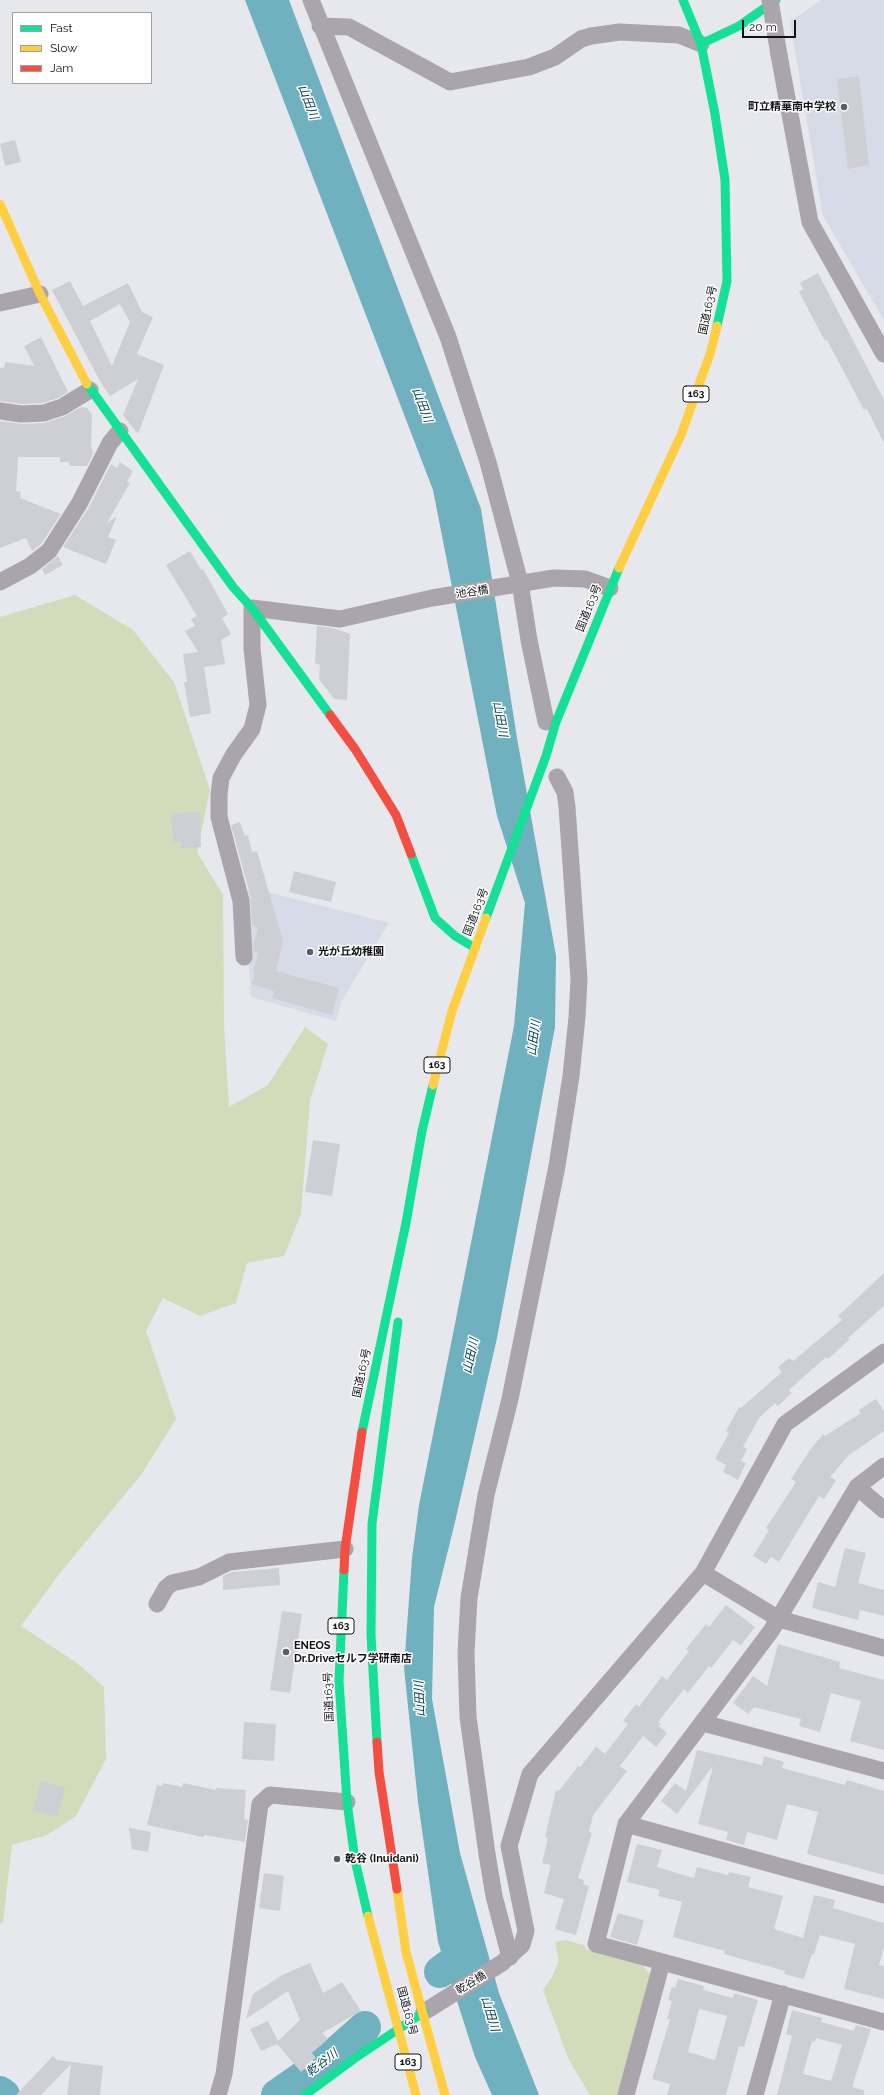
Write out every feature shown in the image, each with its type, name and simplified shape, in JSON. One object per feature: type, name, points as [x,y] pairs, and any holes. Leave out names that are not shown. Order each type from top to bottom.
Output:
[{"type":"main road","name":"国道163号","points":[[416,2095],[400,2029],[365,1904],[355,1860],[347,1802],[339,1681],[345,1549],[359,1446],[406,1223],[422,1131],[436,1070],[452,1011],[546,756],[556,722],[610,588],[681,435],[711,351],[727,281],[725,180],[716,114],[701,44],[683,0]]},
{"type":"main road","points":[[701,44],[739,26],[776,0]]},
{"type":"main road","points":[[0,204],[40,294],[90,390],[233,587],[252,608],[355,749],[396,815],[435,918],[455,936],[475,948]]},
{"type":"main road","name":"国道163号","points":[[402,1289],[406,1223]]},
{"type":"main road","name":"国道163号","points":[[399,1313],[372,1524],[372,1635],[379,1772],[406,1952],[424,2012],[445,2094]]},
{"type":"main road","points":[[305,2095],[358,2056],[424,2012]]},
{"type":"street","points":[[311,0],[320,26],[448,337],[488,462],[529,640],[546,722]]},
{"type":"street","points":[[770,0],[810,222],[884,354]]},
{"type":"street","points":[[320,26],[349,27],[450,82],[529,67],[555,57],[581,39],[591,36],[620,32],[679,35],[701,44]]},
{"type":"street","points":[[0,303],[40,294]]},
{"type":"street","points":[[0,411],[21,414],[44,412],[62,407],[90,390]]},
{"type":"street","points":[[0,582],[30,566],[49,551],[79,504],[110,443],[120,431]]},
{"type":"street","name":"池谷橋","points":[[252,608],[340,619],[432,598],[554,578],[585,579],[610,588]]},
{"type":"street","points":[[244,957],[241,901],[219,816],[221,778],[234,754],[252,729],[258,705],[252,649],[252,608]]},
{"type":"street","points":[[506,1960],[494,1896],[468,1718],[466,1653],[469,1598],[486,1495],[510,1400],[556,1166],[571,1076],[577,1025],[579,979],[567,807],[564,792],[557,777]]},
{"type":"street","name":"乾谷橋","points":[[424,2012],[506,1960],[522,1945],[526,1931],[509,1846],[530,1774],[702,1573],[785,1424],[884,1352]]},
{"type":"street","points":[[884,1466],[857,1487],[779,1618],[703,1723],[626,1824],[596,1944],[884,2022]]},
{"type":"street","points":[[857,1487],[884,1510]]},
{"type":"street","points":[[157,1604],[166,1588],[172,1583],[200,1577],[229,1562],[345,1549]]},
{"type":"street","points":[[702,1573],[779,1618],[884,1648]]},
{"type":"street","points":[[703,1723],[884,1771]]},
{"type":"street","points":[[218,2095],[224,2074],[260,1804],[270,1795],[347,1802]]},
{"type":"street","points":[[626,1824],[884,1895]]},
{"type":"street","points":[[626,2095],[662,1962]]},
{"type":"street","points":[[755,2095],[783,1994]]},
{"type":"shaded area","name":"町立精華南中学校","points":[[822,0],[884,0],[884,320],[823,216],[790,21]]},
{"type":"shaded area","name":"光が丘幼稚園","points":[[251,888],[389,923],[341,1002],[336,1021],[251,997],[244,893]]},
{"type":"green space","points":[[75,595],[133,630],[174,682],[210,790],[197,852],[223,895],[224,1024],[229,1107],[268,1085],[305,1027],[328,1044],[310,1101],[301,1214],[284,1256],[247,1263],[236,1303],[200,1316],[163,1298],[146,1331],[176,1419],[141,1475],[60,1573],[21,1626],[77,1663],[104,1687],[106,1759],[76,1816],[47,1835],[12,1845],[3,1922],[0,1924],[0,617]]},
{"type":"green space","points":[[566,1940],[586,1946],[585,1949],[643,1966],[651,1975],[618,2095],[590,2095],[569,2060],[543,1990],[552,1977],[559,1960],[555,1942]]},
{"type":"water","name":"山田川","points":[[245,0],[289,0],[481,509],[517,738],[556,956],[555,1027],[497,1338],[434,1607],[432,1699],[460,1853],[499,1993],[539,2095],[492,2095],[475,2057],[438,1942],[418,1802],[404,1668],[412,1558],[419,1505],[514,1026],[525,903],[497,816],[433,490]]},
{"type":"building","points":[[859,76],[869,165],[848,169],[837,79]]},
{"type":"building","points":[[15,140],[21,162],[5,166],[0,144]]},
{"type":"building","points":[[818,273],[884,400],[884,443],[867,409],[864,410],[827,340],[825,341],[799,292],[803,289],[800,283]]},
{"type":"building","points":[[70,281],[83,306],[128,283],[142,312],[153,317],[137,354],[164,365],[138,434],[123,415],[138,379],[110,396],[101,383],[52,290]],"holes":[[[120,304],[130,322],[112,366],[90,321]]]},
{"type":"building","points":[[41,337],[68,392],[58,398],[42,403],[21,404],[0,401],[0,368],[4,368],[5,362],[34,366],[24,346]]},
{"type":"building","points":[[81,407],[87,408],[92,414],[91,445],[93,454],[87,466],[70,466],[69,462],[60,462],[60,457],[18,457],[16,491],[21,492],[20,498],[61,514],[41,544],[32,551],[26,538],[0,548],[0,421],[21,424],[45,423],[65,416]]},
{"type":"building","points":[[120,462],[133,471],[127,482],[130,483],[107,523],[117,516],[108,537],[116,540],[106,564],[63,547],[88,509],[111,464],[117,468]]},
{"type":"building","points":[[190,551],[201,570],[203,569],[228,614],[222,618],[231,634],[221,640],[225,664],[204,667],[211,713],[190,717],[184,682],[187,682],[183,654],[198,652],[185,631],[195,626],[191,619],[197,616],[166,565]]},
{"type":"building","points":[[58,556],[63,565],[45,575],[42,569]]},
{"type":"building","points":[[317,626],[333,628],[350,634],[347,700],[334,699],[319,679],[320,665],[315,663]]},
{"type":"building","points":[[200,812],[201,847],[181,848],[181,842],[173,843],[171,813]]},
{"type":"building","points":[[240,822],[245,836],[248,835],[252,852],[257,851],[283,941],[276,971],[339,988],[332,1015],[272,998],[274,991],[252,984],[255,972],[253,972],[258,953],[254,952],[253,946],[258,928],[252,925],[251,898],[231,825]]},
{"type":"building","points":[[294,871],[336,882],[331,902],[289,892]]},
{"type":"building","points":[[313,1140],[340,1144],[332,1196],[305,1192]]},
{"type":"building","points":[[884,1273],[884,1306],[848,1338],[849,1340],[828,1359],[826,1357],[789,1390],[792,1393],[778,1406],[775,1403],[759,1418],[743,1447],[747,1449],[741,1461],[746,1463],[738,1480],[723,1472],[726,1465],[715,1459],[729,1433],[726,1431],[739,1407],[741,1408],[782,1372],[778,1367],[789,1358],[793,1361],[842,1320],[838,1316]]},
{"type":"building","points":[[876,1399],[884,1411],[884,1431],[849,1455],[830,1477],[836,1480],[824,1499],[819,1496],[779,1562],[771,1557],[766,1564],[753,1556],[769,1530],[766,1528],[796,1482],[791,1479],[810,1450],[823,1434],[825,1436],[861,1413],[859,1410]]},
{"type":"building","points":[[845,1548],[866,1553],[858,1583],[884,1590],[884,1616],[860,1610],[858,1620],[812,1608],[818,1582],[835,1587]]},
{"type":"building","points":[[279,1568],[280,1585],[223,1590],[223,1576],[232,1572]]},
{"type":"building","points":[[726,1605],[755,1627],[741,1645],[733,1640],[711,1668],[709,1666],[688,1693],[684,1689],[658,1722],[661,1724],[659,1726],[667,1733],[656,1747],[643,1736],[620,1766],[627,1771],[593,1815],[589,1832],[592,1833],[578,1878],[584,1880],[583,1884],[589,1886],[576,1935],[555,1929],[564,1899],[544,1893],[551,1865],[542,1863],[548,1838],[545,1837],[556,1790],[559,1791],[578,1766],[580,1767],[596,1747],[605,1754],[628,1724],[623,1721],[636,1704],[639,1707],[662,1676],[667,1680],[689,1651],[686,1649],[706,1624],[709,1627]]},
{"type":"building","name":"ENEOS Dr.Driveセルフ学研南店","points":[[282,1611],[302,1614],[290,1693],[270,1690]]},
{"type":"building","points":[[778,1644],[840,1662],[839,1668],[884,1680],[884,1750],[850,1741],[861,1701],[831,1693],[820,1732],[799,1726],[801,1719],[754,1707],[748,1714],[733,1703],[753,1676],[767,1686]]},
{"type":"building","points":[[244,1722],[276,1724],[274,1761],[242,1759]]},
{"type":"building","points":[[697,1750],[762,1765],[764,1756],[784,1762],[782,1768],[845,1785],[847,1780],[884,1791],[884,1875],[807,1854],[818,1812],[787,1804],[777,1840],[747,1832],[744,1845],[726,1840],[728,1832],[698,1824],[713,1766],[677,1814],[661,1801],[675,1783],[686,1791]]},
{"type":"building","points":[[41,1781],[65,1788],[57,1817],[33,1810]]},
{"type":"building","points":[[163,1783],[182,1787],[183,1783],[216,1790],[216,1788],[246,1790],[244,1819],[248,1820],[245,1842],[204,1835],[203,1837],[147,1825],[157,1785],[162,1786]]},
{"type":"building","points":[[129,1828],[151,1832],[148,1852],[132,1849]]},
{"type":"building","points":[[637,1844],[662,1850],[657,1867],[694,1878],[697,1867],[728,1875],[729,1872],[751,1877],[748,1887],[783,1896],[774,1929],[803,1938],[814,1895],[835,1900],[833,1908],[884,1923],[884,1948],[879,1965],[884,1966],[884,1999],[844,1989],[855,1944],[820,1935],[804,1979],[784,1974],[785,1971],[724,1954],[725,1951],[673,1937],[682,1902],[658,1896],[660,1890],[627,1882]]},
{"type":"building","points":[[264,1873],[284,1876],[280,1911],[259,1908]]},
{"type":"building","points":[[618,1913],[644,1920],[637,1945],[610,1937]]},
{"type":"building","points":[[310,1963],[323,1993],[342,1982],[361,2011],[322,2033],[328,2039],[312,2053],[316,2058],[301,2072],[277,2044],[261,2051],[250,2029],[268,2021],[278,2041],[300,2020],[288,1991],[246,2019],[253,1994],[282,1975]]},
{"type":"building","points":[[678,1979],[704,1986],[703,1990],[733,1998],[734,1993],[758,2000],[744,2047],[739,2046],[726,2095],[667,2095],[670,2084],[652,2079],[670,2019],[667,2019],[672,2001],[668,2000],[672,1987],[675,1988]],"holes":[[[699,2009],[727,2016],[715,2060],[688,2052]]]},
{"type":"building","points":[[792,2010],[822,2018],[821,2022],[854,2031],[856,2025],[871,2029],[852,2087],[864,2090],[864,2095],[777,2095],[792,2036],[786,2034]],"holes":[[[816,2038],[842,2045],[831,2081],[803,2074],[812,2041],[815,2042]]]},
{"type":"building","points":[[53,2056],[57,2060],[103,2066],[100,2095],[67,2095],[71,2064],[41,2095],[16,2095]]},
{"type":"waterway","name":"乾谷川","points":[[440,1972],[469,1950]]},
{"type":"waterway","name":"乾谷川","points":[[277,2095],[330,2058],[365,2027]]},
{"type":"waterway","name":"乾谷川","points":[[0,2092],[4,2095]]},
{"type":"traffic: fast","points":[[683,0],[701,44],[715,114],[725,180],[727,281],[717,326]]},
{"type":"traffic: fast","points":[[701,44],[739,26],[776,0]]},
{"type":"traffic: fast","points":[[87,384],[233,587],[252,608],[330,715]]},
{"type":"traffic: fast","points":[[486,918],[546,756],[556,722],[619,568]]},
{"type":"traffic: fast","points":[[411,854],[435,918],[455,936],[475,948]]},
{"type":"traffic: fast","points":[[362,1432],[406,1223],[422,1131],[433,1085]]},
{"type":"traffic: fast","points":[[377,1742],[371,1635],[372,1524],[398,1322]]},
{"type":"traffic: fast","points":[[344,1570],[339,1681],[347,1802],[355,1860],[368,1916]]},
{"type":"traffic: fast","points":[[305,2095],[358,2056],[424,2012]]},
{"type":"traffic: slow","points":[[0,204],[40,294],[87,384]]},
{"type":"traffic: slow","points":[[619,568],[681,435],[711,351],[717,326]]},
{"type":"traffic: slow","points":[[433,1085],[452,1011],[486,918]]},
{"type":"traffic: slow","points":[[397,1889],[406,1952],[445,2095]]},
{"type":"traffic: slow","points":[[368,1916],[416,2095]]},
{"type":"traffic: jam","points":[[330,715],[355,749],[396,815],[411,854]]},
{"type":"traffic: jam","points":[[344,1570],[345,1549],[362,1432]]},
{"type":"traffic: jam","points":[[377,1742],[379,1772],[397,1889]]},
{"type":"place","name":"町立精華南中学校","points":[[844,107]]},
{"type":"place","name":"光が丘幼稚園","points":[[310,952]]},
{"type":"place","name":"ENEOS Dr.Driveセルフ学研南店","points":[[286,1652]]},
{"type":"place","name":"乾谷 (Inuidani)","points":[[337,1859]]}]
